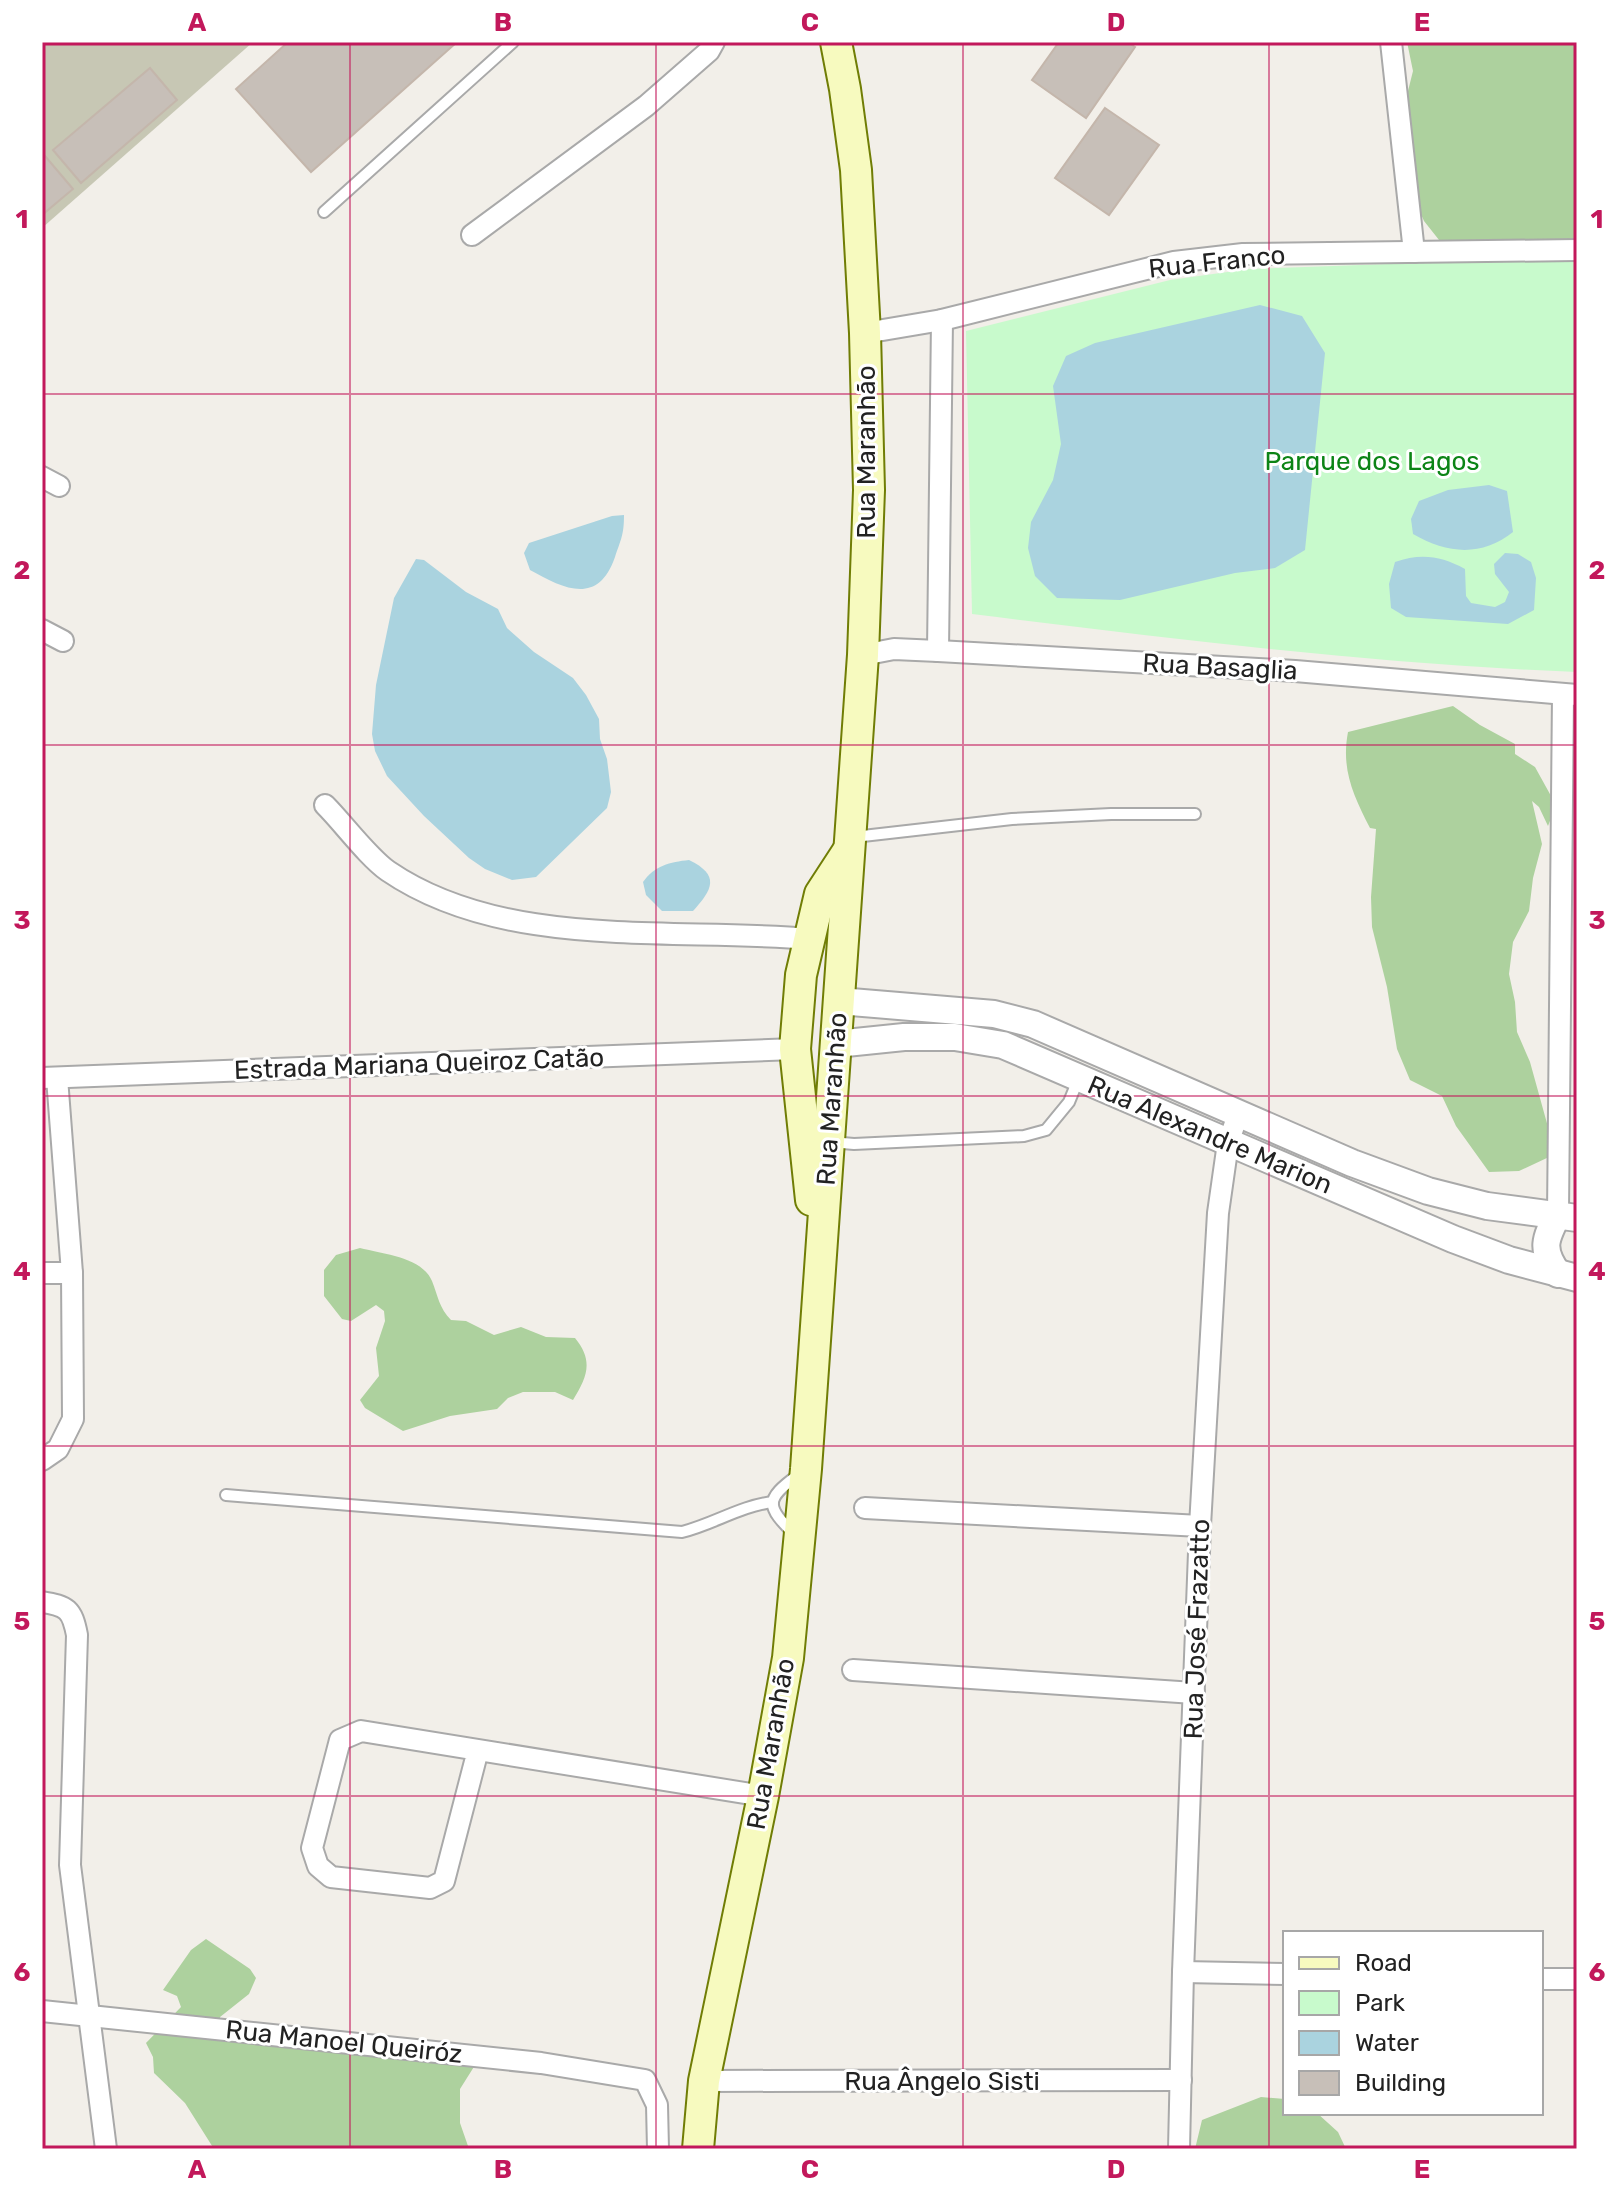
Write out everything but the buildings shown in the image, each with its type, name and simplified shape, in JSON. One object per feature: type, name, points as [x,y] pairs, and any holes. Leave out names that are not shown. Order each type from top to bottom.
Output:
[{"type":"main road","name":"Rua Maranhão","points":[[698,2149],[704,2081],[788,1658],[806,1469],[863,655],[869,490],[865,333],[856,170],[836,42]]},
{"type":"main road","points":[[820,1265],[795,1049],[798,1005],[801,975],[820,894],[850,843]]},
{"type":"main road","points":[[798,1005],[839,1001]]},
{"type":"main road","points":[[795,1049],[836,1044]]},
{"type":"street","points":[[472,235],[646,106],[709,51],[714,42]]},
{"type":"street","points":[[1391,42],[1414,252]]},
{"type":"street","name":"Rua Franco","points":[[865,333],[942,320],[1174,262],[1243,254],[1577,250]]},
{"type":"street","points":[[938,651],[942,320]]},
{"type":"street","points":[[42,630],[63,641]]},
{"type":"street","name":"Rua Basaglia","points":[[863,655],[894,649],[1295,671],[1570,695]]},
{"type":"street","points":[[1567,1276],[1545,1249],[1548,1232],[1568,1216],[1570,695]]},
{"type":"street","points":[[325,805],[386,869],[444,902],[546,927],[810,939]]},
{"type":"street","name":"Rua Alexandre Marion","points":[[839,1001],[994,1014],[1033,1024],[1352,1163],[1428,1191],[1487,1206],[1568,1216]]},
{"type":"street","name":"Rua Alexandre Marion","points":[[836,1044],[904,1037],[955,1037],[1003,1045],[1453,1239],[1509,1260],[1567,1276]]},
{"type":"street","name":"Estrada Mariana Queiroz Catão","points":[[50,1078],[795,1049]]},
{"type":"street","points":[[42,1460],[58,1449],[73,1419],[72,1273],[50,1078]]},
{"type":"street","name":"Rua José Frazatto","points":[[1179,2149],[1200,1526],[1218,1213],[1228,1143],[1239,1112]]},
{"type":"street","points":[[42,1273],[72,1273]]},
{"type":"street","points":[[865,1508],[1200,1526]]},
{"type":"street","points":[[42,1602],[63,1606],[74,1618],[77,1635],[70,1865],[106,2149]]},
{"type":"street","points":[[853,1670],[1194,1693]]},
{"type":"street","points":[[478,1750],[444,1881],[430,1888],[331,1877],[318,1866],[312,1848],[340,1740],[361,1731],[763,1796]]},
{"type":"street","points":[[1183,1972],[1283,1974]]},
{"type":"street","points":[[1543,1979],[1577,1979]]},
{"type":"street","name":"Rua Manoel Queiróz","points":[[42,2011],[541,2063],[645,2080],[657,2105],[658,2149]]},
{"type":"street","name":"Rua Ângelo Sisti","points":[[704,2081],[1181,2080]]},
{"type":"lane","points":[[324,212],[513,42]]},
{"type":"lane","points":[[850,843],[1012,819],[1195,814]]},
{"type":"lane","points":[[828,1142],[854,1144],[1024,1136],[1046,1130],[1069,1102],[1079,1079]]},
{"type":"lane","points":[[800,1540],[774,1512],[773,1502],[775,1493],[806,1469]]},
{"type":"lane","points":[[226,1495],[682,1532],[706,1526],[752,1505],[773,1502]]},
{"type":"shaded area","points":[[42,42],[253,42],[42,228]]},
{"type":"green space","points":[[1407,42],[1577,42],[1577,255],[1443,245],[1424,221],[1412,194],[1406,99],[1413,71]]},
{"type":"green space","name":"Parque dos Lagos","points":[[1577,260],[1577,672],[1349,657],[972,614],[966,331],[1170,280],[1249,269]]},
{"type":"green space","points":[[1453,706],[1515,744],[1515,754],[1535,767],[1556,805],[1548,826],[1539,807],[1532,801],[1542,844],[1529,911],[1513,942],[1509,974],[1517,1032],[1530,1062],[1548,1127],[1549,1157],[1519,1171],[1489,1172],[1456,1126],[1442,1096],[1410,1080],[1397,1049],[1387,987],[1372,927],[1376,829],[1370,828],[1364,816],[1347,770],[1348,732]]},
{"type":"green space","points":[[360,1248],[401,1258],[420,1267],[432,1281],[441,1306],[451,1320],[466,1321],[494,1335],[521,1327],[546,1337],[575,1338],[585,1354],[586,1369],[573,1400],[555,1392],[523,1392],[508,1398],[497,1409],[450,1416],[403,1431],[365,1408],[360,1400],[379,1376],[376,1348],[385,1321],[384,1311],[376,1305],[351,1321],[342,1319],[324,1296],[324,1270],[336,1255]]},
{"type":"green space","points":[[206,1939],[250,1969],[256,1978],[249,1994],[220,2017],[220,2026],[477,2062],[460,2089],[460,2123],[468,2146],[466,2149],[214,2149],[185,2103],[154,2073],[153,2057],[146,2043],[181,2007],[177,1996],[163,1990],[191,1950]]},
{"type":"green space","points":[[1261,2097],[1283,2099],[1283,2115],[1319,2115],[1338,2132],[1346,2149],[1195,2149],[1202,2120]]},
{"type":"water","points":[[1260,305],[1302,316],[1325,353],[1305,550],[1275,568],[1235,573],[1120,600],[1057,598],[1035,576],[1028,548],[1031,522],[1053,480],[1061,444],[1053,386],[1066,356],[1095,343]]},
{"type":"water","points":[[1489,485],[1507,491],[1513,532],[1501,540],[1489,546],[1464,550],[1439,546],[1413,534],[1411,519],[1419,501],[1448,490]]},
{"type":"water","points":[[624,515],[623,532],[615,557],[608,572],[590,588],[567,587],[530,570],[524,553],[529,543],[612,516]]},
{"type":"water","points":[[1505,553],[1518,554],[1531,562],[1536,578],[1534,610],[1508,624],[1406,617],[1391,608],[1389,584],[1395,562],[1422,557],[1448,561],[1465,569],[1466,596],[1471,603],[1495,607],[1505,602],[1509,592],[1495,574],[1494,564]]},
{"type":"water","points":[[416,559],[424,560],[466,592],[498,609],[507,628],[534,652],[573,678],[599,719],[611,792],[607,808],[536,877],[512,880],[485,869],[469,858],[387,776],[375,751],[372,734],[376,685],[394,598]]},
{"type":"water","points":[[689,860],[706,871],[709,889],[693,911],[662,911],[646,895],[643,882],[663,866]]}]
